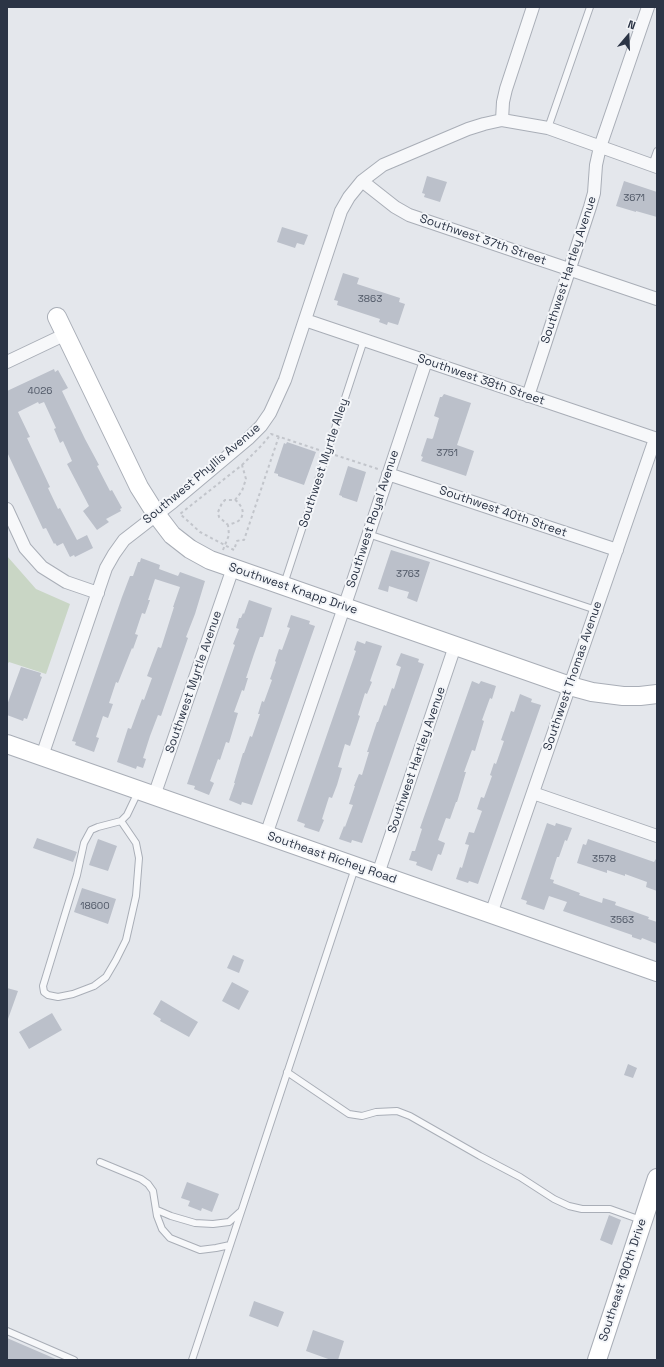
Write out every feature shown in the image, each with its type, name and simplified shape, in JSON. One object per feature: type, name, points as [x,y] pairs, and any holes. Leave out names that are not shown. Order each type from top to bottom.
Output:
[{"type":"main road","name":"Southwest Knapp Drive","points":[[57,317],[139,487],[156,514],[172,535],[190,549],[210,560],[570,686],[592,692],[622,696],[657,694]]},
{"type":"main road","name":"Southeast Richey Road","points":[[7,744],[657,972]]},
{"type":"main road","name":"Southeast 190th Drive","points":[[596,1360],[657,1178]]},
{"type":"street","points":[[533,7],[506,89],[503,102],[502,120],[548,128],[655,166]]},
{"type":"street","name":"Southwest Hartley Avenue","points":[[528,396],[594,193],[596,165],[600,147],[648,7]]},
{"type":"street","name":"Southwest Phyllis Avenue","points":[[42,756],[106,568],[124,540],[173,502],[261,426],[277,399],[285,380],[341,211],[349,197],[362,181],[382,165],[468,129],[502,120]]},
{"type":"street","name":"Southwest 37th Street","points":[[362,181],[394,207],[409,215],[657,299]]},
{"type":"street","name":"Southwest 38th Street","points":[[305,320],[656,439]]},
{"type":"street","points":[[7,362],[66,334]]},
{"type":"street","name":"Southwest Royal Avenue","points":[[266,835],[426,361]]},
{"type":"street","name":"Southwest Thomas Avenue","points":[[492,914],[656,439]]},
{"type":"street","name":"Southwest 40th Street","points":[[388,474],[617,550]]},
{"type":"street","points":[[7,509],[25,548],[42,567],[66,582],[98,593]]},
{"type":"street","name":"Southwest Myrtle Avenue","points":[[146,793],[233,568]]},
{"type":"street","name":"Southwest Hartley Avenue","points":[[378,874],[456,646]]},
{"type":"street","points":[[533,794],[657,836]]},
{"type":"lane","points":[[548,128],[590,7]]},
{"type":"lane","points":[[655,166],[657,151]]},
{"type":"lane","name":"Southwest Myrtle Alley","points":[[283,586],[364,340]]},
{"type":"lane","points":[[368,534],[596,610]]},
{"type":"lane","points":[[121,821],[136,843],[139,858],[136,896],[126,940],[106,977],[94,986],[73,994],[58,997],[48,995],[44,992],[43,986],[77,875],[84,842],[91,830],[121,821],[146,793]]},
{"type":"lane","points":[[192,1360],[356,866]]},
{"type":"lane","points":[[287,1072],[349,1114],[362,1116],[376,1112],[397,1111],[410,1116],[520,1177],[554,1199],[569,1206],[582,1209],[610,1209],[643,1220]]},
{"type":"lane","points":[[100,1162],[141,1179],[148,1184],[153,1191],[156,1210],[162,1229],[170,1238],[200,1250],[230,1245]]},
{"type":"lane","points":[[156,1210],[170,1216],[195,1223],[213,1224],[229,1222],[241,1211]]},
{"type":"lane","points":[[7,1331],[74,1360]]},
{"type":"path","points":[[271,434],[242,465],[180,514],[200,532],[234,550],[237,541],[244,540],[279,436]]},
{"type":"path","points":[[235,500],[242,492],[246,479],[242,465]]},
{"type":"path","points":[[222,553],[229,535],[228,525],[219,517],[218,512],[222,503],[226,500],[235,500],[242,508],[242,516],[237,522],[228,525]]},
{"type":"green space","points":[[7,556],[36,589],[70,604],[46,674],[9,662],[7,665]]},
{"type":"building","points":[[427,176],[447,182],[440,202],[424,197],[425,194],[422,193]]},
{"type":"building","points":[[624,181],[657,192],[657,217],[616,206]]},
{"type":"building","points":[[282,227],[308,235],[304,245],[297,243],[295,248],[277,242]]},
{"type":"building","points":[[343,273],[359,278],[357,284],[400,298],[399,302],[405,304],[398,325],[388,322],[387,325],[379,322],[380,319],[337,305],[338,301],[334,300]]},
{"type":"building","points":[[54,369],[55,372],[58,370],[68,388],[62,391],[99,465],[97,466],[110,491],[112,490],[122,508],[120,509],[121,511],[106,519],[109,522],[97,530],[83,511],[89,506],[67,464],[72,461],[63,441],[60,443],[54,429],[56,428],[44,402],[39,404],[38,402],[18,412],[30,437],[27,438],[50,487],[48,488],[58,509],[60,508],[77,540],[87,535],[93,548],[75,557],[74,555],[70,557],[63,543],[57,546],[55,543],[54,544],[46,528],[43,529],[7,452],[7,391]]},
{"type":"building","points":[[444,394],[471,403],[457,445],[474,451],[466,476],[421,461],[423,457],[421,456],[427,438],[433,438],[439,418],[434,416],[440,397]]},
{"type":"building","points":[[287,442],[316,452],[304,485],[278,476],[278,474],[274,473],[284,443],[286,444]]},
{"type":"building","points":[[348,466],[366,472],[357,502],[339,495]]},
{"type":"building","points":[[391,550],[430,562],[417,602],[407,598],[409,592],[389,586],[388,592],[378,589]]},
{"type":"building","points":[[141,558],[160,565],[159,569],[178,576],[180,572],[205,581],[186,637],[188,638],[161,716],[158,715],[150,736],[143,758],[146,759],[143,768],[137,766],[136,769],[117,762],[128,728],[131,729],[142,699],[144,700],[152,678],[147,676],[158,647],[161,648],[180,587],[155,579],[145,614],[142,613],[135,634],[138,635],[133,649],[132,648],[118,683],[116,682],[109,703],[113,704],[108,718],[103,716],[96,737],[99,738],[94,752],[75,745],[76,742],[72,741],[122,597],[130,576],[133,576]]},
{"type":"building","points":[[249,600],[272,608],[263,637],[260,637],[254,654],[246,678],[248,678],[244,691],[242,690],[234,712],[238,713],[229,743],[226,742],[220,760],[218,759],[210,781],[214,783],[209,795],[194,789],[195,786],[187,784],[235,645],[233,644],[239,629],[236,628],[239,618],[241,618],[243,613],[244,614]]},
{"type":"building","points":[[291,615],[310,621],[309,624],[315,626],[252,805],[242,802],[241,805],[229,800],[243,753],[250,736],[252,737],[260,714],[258,714],[262,701],[264,702],[272,680],[270,679],[279,649],[282,650],[290,628],[287,627]]},
{"type":"building","points":[[357,641],[365,644],[366,641],[382,646],[370,681],[372,682],[367,694],[365,693],[358,715],[360,716],[350,746],[345,744],[338,767],[342,768],[337,785],[332,798],[329,797],[322,819],[324,820],[319,832],[304,827],[305,824],[297,821],[356,651],[354,650]]},
{"type":"building","points":[[401,653],[419,659],[418,662],[424,664],[362,843],[352,840],[351,843],[339,839],[353,805],[349,804],[354,786],[359,774],[362,775],[369,752],[367,752],[377,722],[384,705],[386,706],[392,688],[394,689],[401,667],[396,665]]},
{"type":"building","points":[[21,667],[41,673],[40,676],[42,677],[27,719],[24,718],[23,721],[7,715],[7,705]]},
{"type":"building","points":[[472,681],[479,684],[481,681],[496,686],[492,699],[490,698],[482,720],[484,721],[475,751],[472,750],[464,772],[466,772],[457,802],[450,819],[446,818],[438,840],[445,843],[441,855],[438,854],[432,871],[416,865],[417,862],[409,860],[412,851],[415,851],[422,829],[420,828]]},
{"type":"building","points":[[520,694],[532,699],[531,702],[541,705],[478,884],[469,881],[468,883],[456,879],[460,867],[462,868],[469,845],[465,844],[469,832],[474,833],[482,811],[477,809],[481,797],[484,798],[492,776],[490,775],[494,763],[496,764],[504,741],[501,740],[511,711],[514,712]]},
{"type":"building","points":[[547,823],[555,826],[556,823],[572,828],[567,841],[565,840],[559,857],[557,857],[550,879],[554,880],[553,883],[580,893],[579,895],[602,903],[603,898],[616,902],[615,905],[649,917],[648,919],[657,922],[657,944],[642,938],[641,940],[632,937],[632,935],[563,911],[567,902],[549,896],[544,910],[526,904],[527,901],[521,899]]},
{"type":"building","points":[[37,838],[77,852],[73,862],[33,848]]},
{"type":"building","points":[[98,839],[117,846],[108,871],[89,865]]},
{"type":"building","points":[[588,839],[654,862],[657,859],[657,891],[646,887],[647,882],[625,874],[625,876],[607,870],[607,873],[577,863],[583,844],[586,845]]},
{"type":"building","points":[[82,888],[116,899],[108,924],[74,912]]},
{"type":"building","points":[[233,955],[244,960],[239,973],[227,968]]},
{"type":"building","points":[[232,982],[249,991],[239,1010],[222,1001]]},
{"type":"building","points":[[7,988],[18,991],[8,1019],[7,1018]]},
{"type":"building","points":[[161,1000],[198,1022],[189,1037],[160,1021],[161,1019],[153,1014]]},
{"type":"building","points":[[52,1013],[62,1030],[29,1049],[19,1032]]},
{"type":"building","points":[[628,1064],[637,1068],[633,1078],[624,1075]]},
{"type":"building","points":[[187,1182],[219,1194],[212,1212],[202,1208],[201,1211],[188,1206],[190,1201],[181,1198]]},
{"type":"building","points":[[609,1215],[621,1220],[612,1245],[600,1240]]},
{"type":"building","points":[[254,1301],[284,1312],[278,1327],[249,1316]]},
{"type":"building","points":[[313,1330],[344,1341],[338,1360],[331,1360],[306,1351]]},
{"type":"building","points":[[7,1338],[58,1360],[7,1360]]}]
